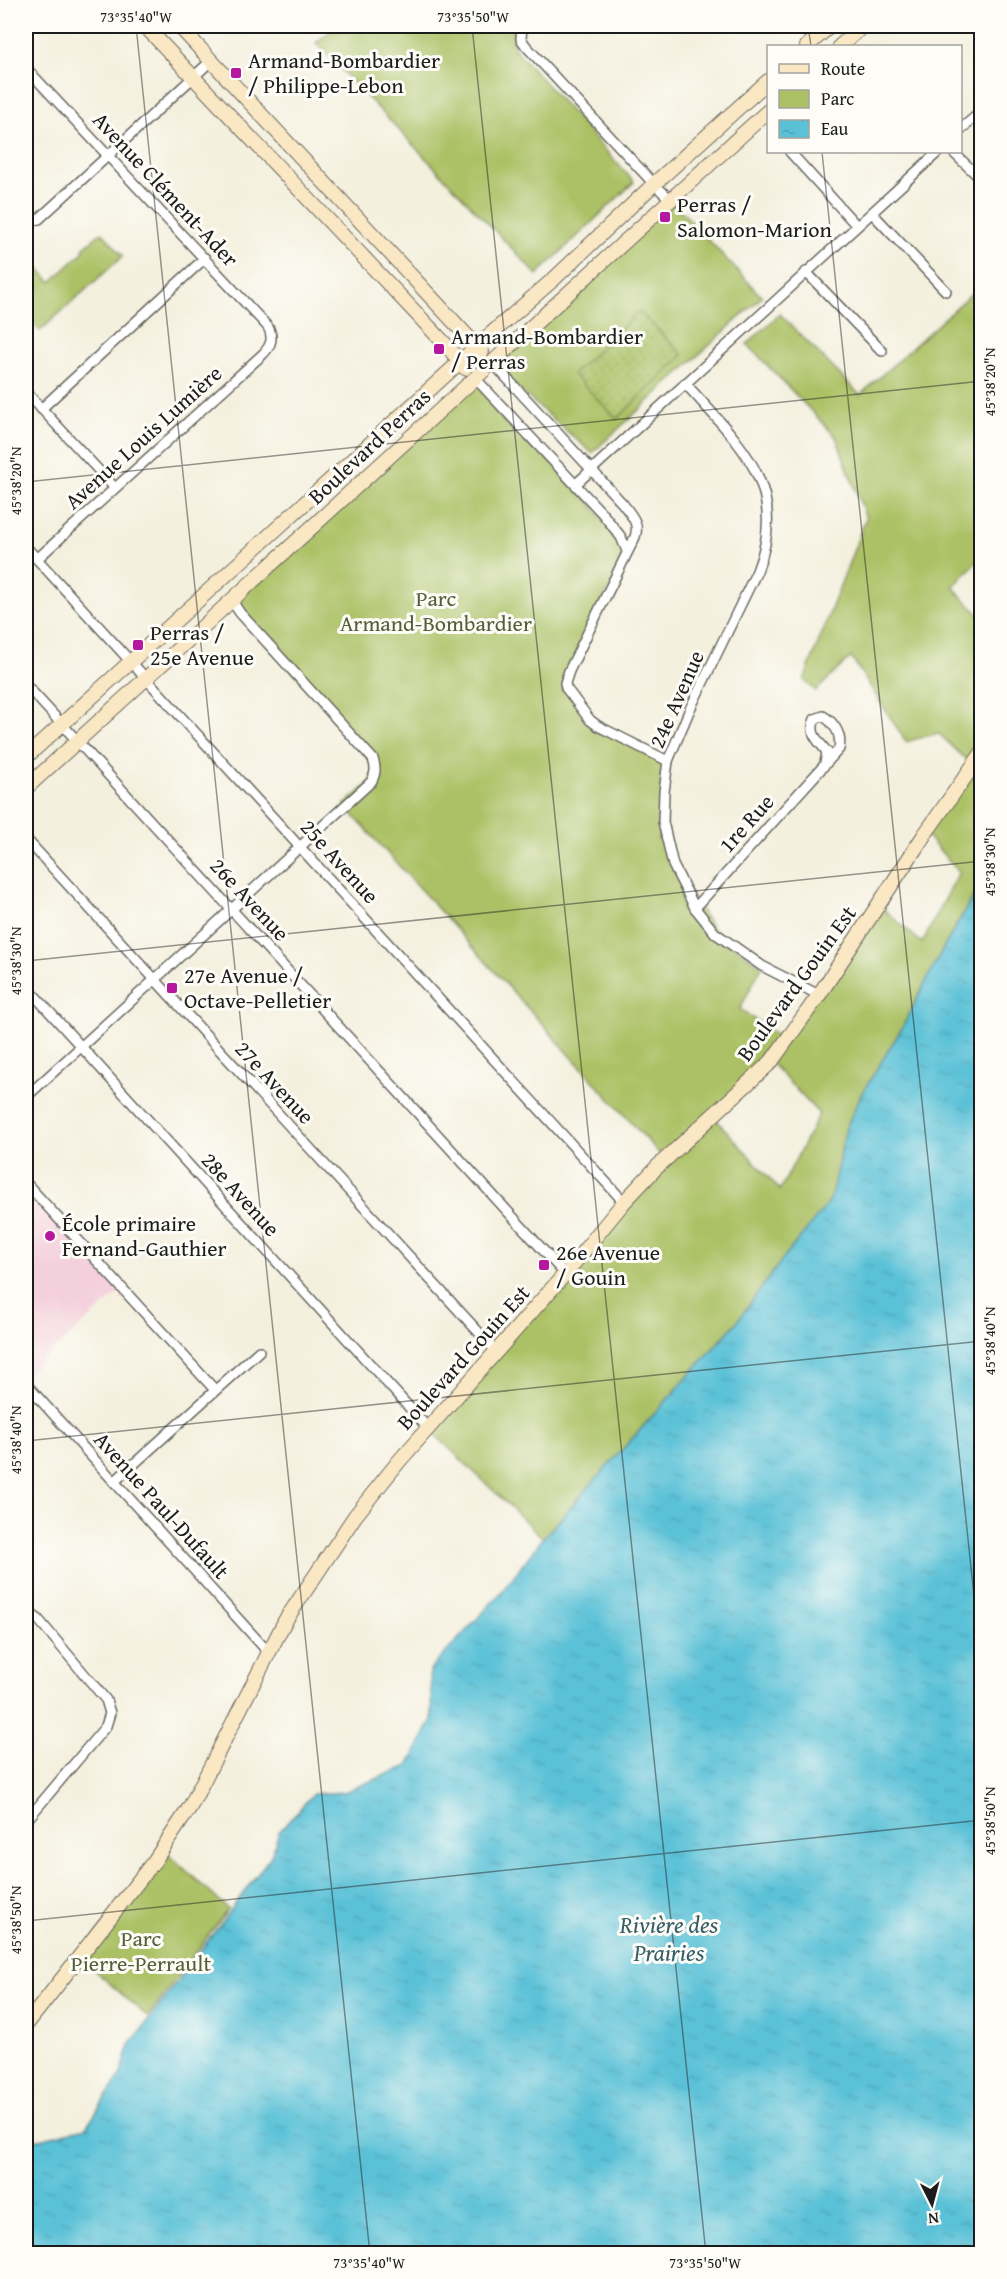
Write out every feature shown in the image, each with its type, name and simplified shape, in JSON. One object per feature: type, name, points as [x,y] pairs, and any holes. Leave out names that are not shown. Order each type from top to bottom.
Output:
[{"type":"street","points":[[145,26],[576,484],[613,526],[627,551]]},
{"type":"street","points":[[180,26],[623,504],[637,523],[638,530],[565,683],[582,711],[598,726],[668,761]]},
{"type":"street","points":[[522,26],[521,39],[526,46],[671,200]]},
{"type":"street","points":[[808,45],[830,26]]},
{"type":"street","points":[[841,45],[863,26]]},
{"type":"street","points":[[976,26],[981,32]]},
{"type":"street","points":[[26,222],[39,219],[212,60]]},
{"type":"street","name":"Avenue Clément-Ader","points":[[26,68],[268,327],[272,340]]},
{"type":"street","name":"Boulevard Perras","points":[[26,757],[477,346],[555,278],[767,82]]},
{"type":"street","points":[[962,128],[981,111]]},
{"type":"street","name":"Boulevard Perras","points":[[26,788],[767,112]]},
{"type":"street","points":[[791,153],[857,226]]},
{"type":"street","points":[[576,484],[935,153]]},
{"type":"street","points":[[954,153],[981,180]]},
{"type":"street","points":[[872,213],[946,291]]},
{"type":"street","points":[[41,409],[205,258]]},
{"type":"street","points":[[806,272],[882,351]]},
{"type":"street","name":"Avenue Louis Lumière","points":[[36,559],[263,354],[272,340]]},
{"type":"street","name":"24e Avenue","points":[[685,383],[751,460],[766,499],[767,531],[757,571],[690,709],[668,761],[663,822],[673,865],[695,908],[715,933],[762,966],[819,995]]},
{"type":"street","points":[[26,392],[115,488]]},
{"type":"street","name":"25e Avenue","points":[[26,547],[624,1202]]},
{"type":"street","points":[[26,1097],[371,782],[376,771],[373,759],[240,613],[232,601]]},
{"type":"street","name":"26e Avenue","points":[[26,685],[565,1274]]},
{"type":"street","name":"1re Rue","points":[[695,908],[839,750],[840,739],[833,724],[823,716],[815,719],[812,727],[813,733],[827,752],[825,764]]},
{"type":"street","name":"Boulevard Gouin Est","points":[[26,2025],[155,1860],[184,1815],[285,1621],[355,1516],[428,1428],[565,1274],[624,1202],[656,1168],[771,1062],[819,995],[981,753]]},
{"type":"street","name":"27e Avenue","points":[[26,839],[496,1351]]},
{"type":"street","name":"28e Avenue","points":[[26,986],[428,1428]]},
{"type":"street","points":[[26,1183],[215,1390]]},
{"type":"street","points":[[114,1482],[259,1350]]},
{"type":"street","name":"Avenue Paul-Dufault","points":[[26,1384],[269,1653]]},
{"type":"street","points":[[26,1611],[38,1619],[106,1700],[110,1713],[106,1726],[26,1821]]},
{"type":"shaded area","name":"École primaire Fernand-Gauthier","points":[[26,1183],[123,1289],[26,1374]]},
{"type":"green space","points":[[336,26],[513,26],[514,48],[634,182],[537,275],[316,43]]},
{"type":"green space","points":[[671,200],[762,297],[592,453],[506,378],[492,362]]},
{"type":"green space","points":[[102,232],[123,256],[40,331],[26,316],[26,256],[51,282],[84,251],[83,248]]},
{"type":"green space","name":"Parc Armand-Bombardier","points":[[981,285],[981,557],[953,587],[981,617],[981,883],[941,952],[901,1030],[862,1093],[846,1128],[831,1201],[736,1323],[543,1538],[428,1428],[665,1160],[344,805],[371,782],[375,765],[232,601],[475,378],[576,484],[627,551],[565,683],[590,720],[668,761],[663,807],[673,865],[715,933],[762,966],[740,1009],[782,1039],[879,905],[922,943],[959,872],[925,834],[973,766],[938,733],[906,742],[851,657],[816,691],[804,680],[866,518],[836,437],[747,344],[780,314],[860,395]],"holes":[[[771,1063],[819,1114],[780,1190],[714,1117]]]},
{"type":"green space","points":[[639,311],[683,355],[617,419],[573,374]]},
{"type":"green space","name":"Parc Pierre-Perrault","points":[[163,1849],[228,1909],[148,2017],[79,1957]]},
{"type":"water","name":"Rivière des Prairies","points":[[981,883],[981,2253],[26,2253],[26,2151],[33,2141],[86,2127],[120,2076],[130,2045],[271,1856],[279,1832],[313,1794],[344,1792],[408,1766],[432,1720],[430,1670],[500,1594],[543,1538],[736,1323],[784,1257],[830,1201],[846,1128],[862,1093],[901,1030],[941,952]]},
{"type":"place","name":"Armand-Bombardier / Philippe-Lebon","points":[[236,73]]},
{"type":"place","name":"Perras / Salomon-Marion","points":[[665,217]]},
{"type":"place","name":"Armand-Bombardier / Perras","points":[[439,349]]},
{"type":"place","name":"Perras / 25e Avenue","points":[[138,645]]},
{"type":"place","name":"27e Avenue / Octave-Pelletier","points":[[172,988]]},
{"type":"place","name":"École primaire Fernand-Gauthier","points":[[50,1236]]},
{"type":"place","name":"26e Avenue / Gouin","points":[[544,1265]]}]
